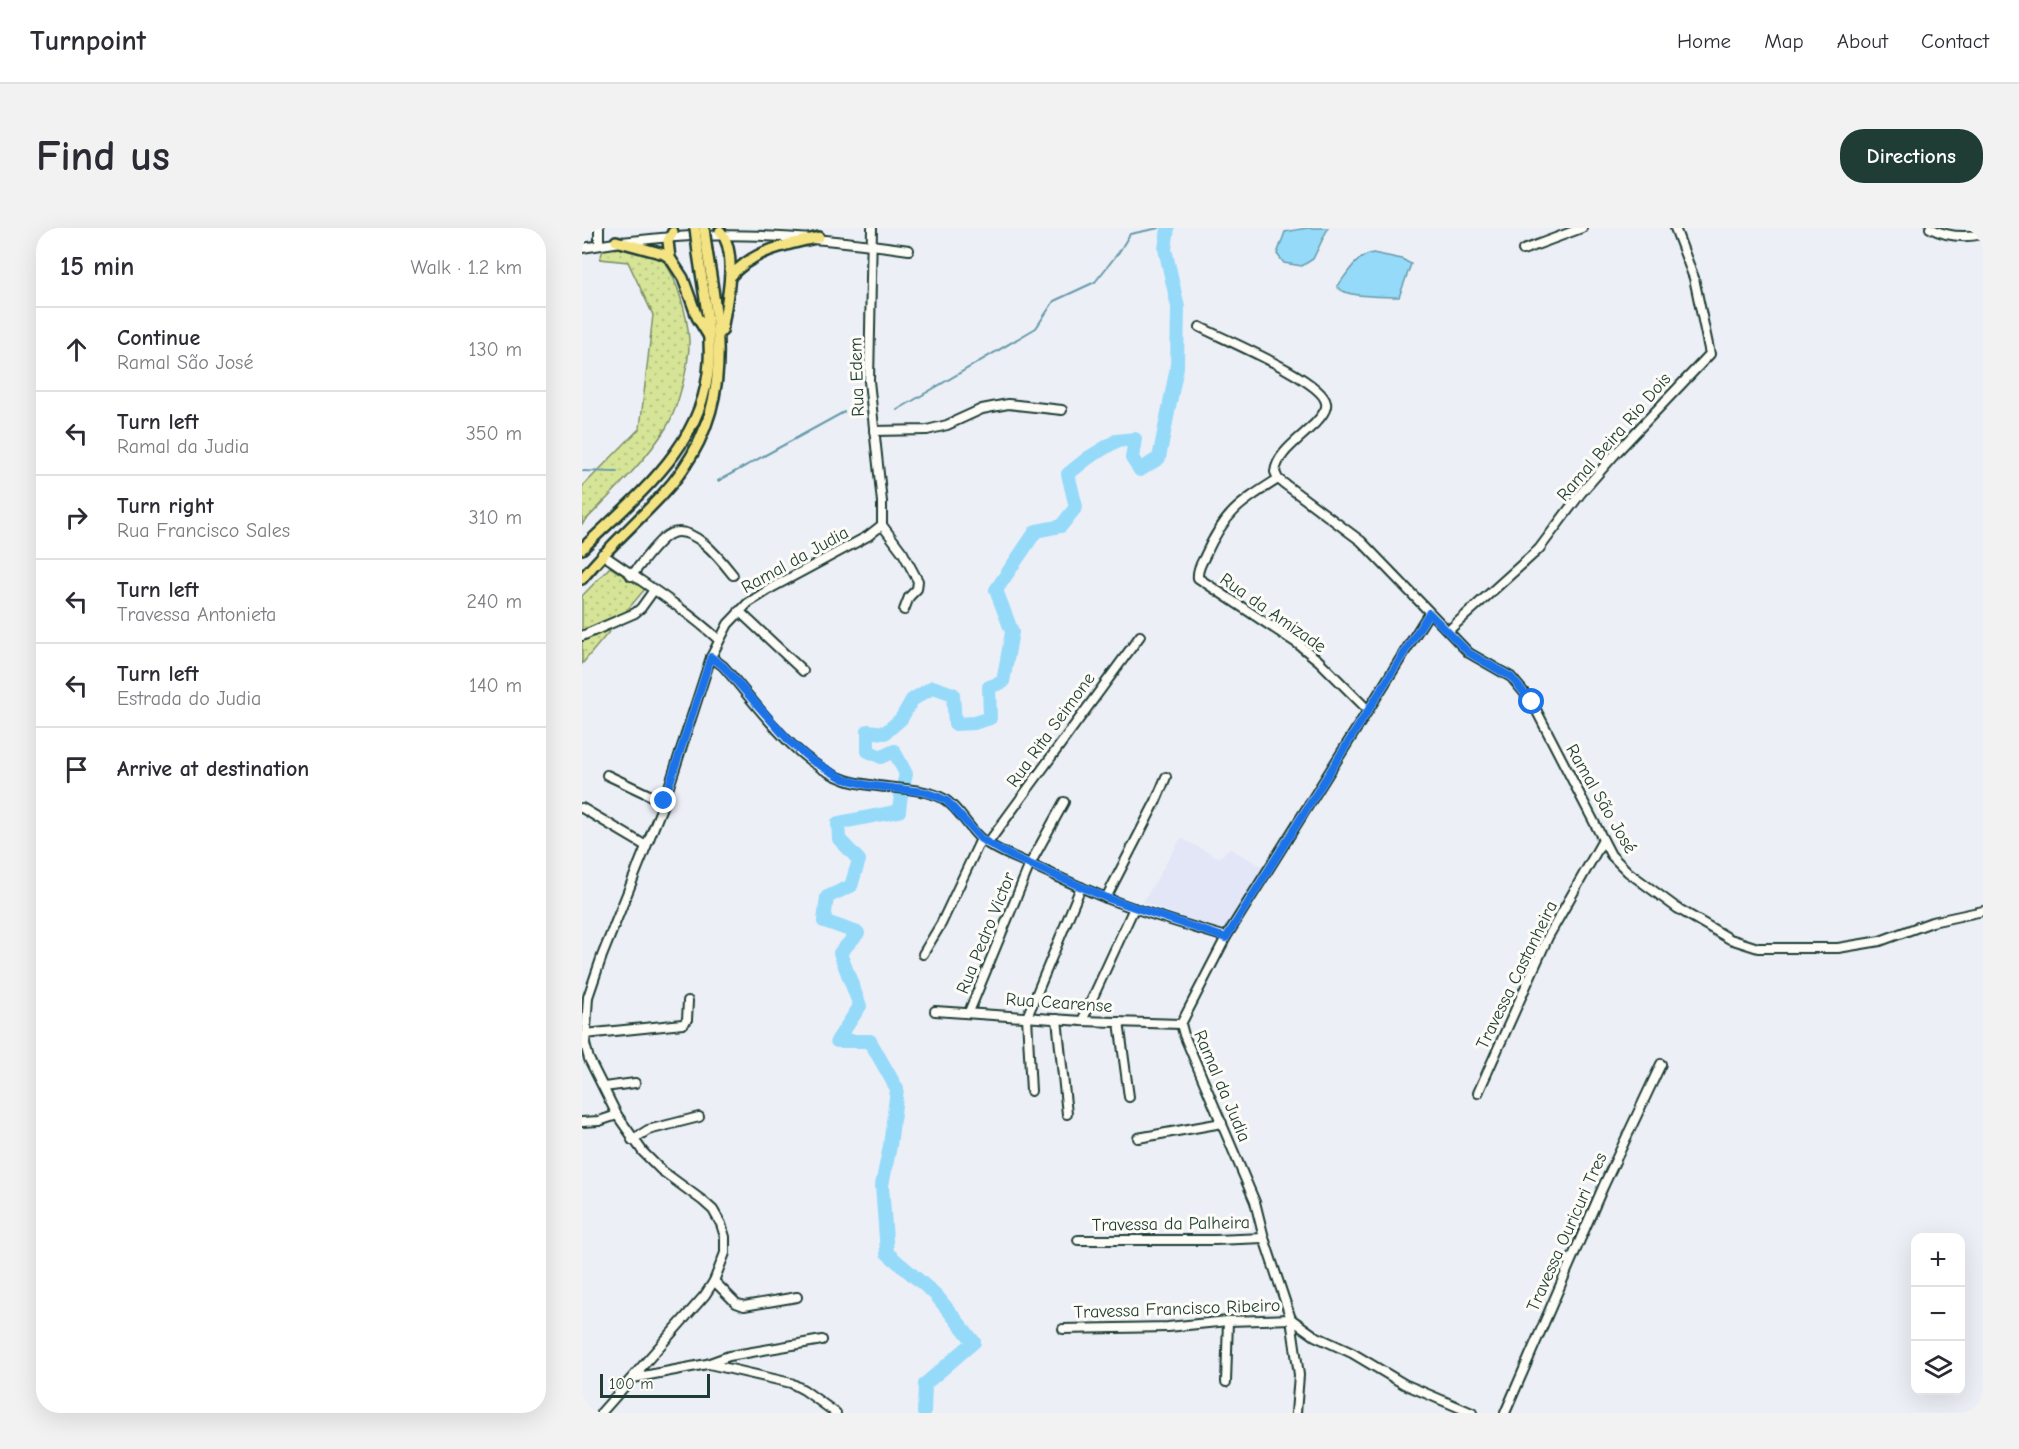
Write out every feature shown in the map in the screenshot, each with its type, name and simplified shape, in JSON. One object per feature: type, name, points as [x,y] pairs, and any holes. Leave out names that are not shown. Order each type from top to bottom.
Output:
[{"type":"main road","points":[[582,579],[602,554],[662,495],[683,468],[698,445],[714,403],[719,367],[715,298],[695,228]]},
{"type":"main road","points":[[582,549],[659,474],[680,447],[698,412],[709,362],[703,252],[704,228]]},
{"type":"main road","points":[[670,258],[668,242],[673,230]]},
{"type":"main road","points":[[719,343],[730,277],[728,241],[720,231]]},
{"type":"main road","points":[[730,277],[749,259],[763,252],[819,237]]},
{"type":"main road","points":[[615,241],[664,254],[670,258],[683,278],[697,317],[708,335]]},
{"type":"street","points":[[599,228],[599,244]]},
{"type":"street","name":"Rua Edem","points":[[872,228],[869,381],[882,502],[882,525]]},
{"type":"street","points":[[1523,250],[1582,228]]},
{"type":"street","name":"Ramal Beira Rio Dois","points":[[1448,630],[1539,549],[1581,493],[1616,453],[1710,354],[1694,278],[1675,228]]},
{"type":"street","points":[[1930,228],[1941,234],[1958,236],[1983,234]]},
{"type":"street","points":[[582,248],[673,230],[819,237],[909,250]]},
{"type":"street","points":[[1200,327],[1278,365],[1316,387],[1322,394],[1326,408],[1312,427],[1281,457],[1275,467],[1278,479]]},
{"type":"street","points":[[874,430],[927,430],[947,425],[982,409],[1008,404],[1062,410]]},
{"type":"street","name":"Ramal São José","points":[[1278,479],[1361,541],[1469,653],[1511,677],[1532,702],[1611,855],[1619,864],[1677,908],[1730,939],[1758,948],[1838,948],[1880,941],[1932,922],[1983,911]]},
{"type":"street","name":"Rua da Amizade","points":[[1278,479],[1234,508],[1217,532],[1197,576],[1200,581],[1298,644],[1319,661],[1368,710]]},
{"type":"street","points":[[882,525],[903,553],[918,581],[917,589],[909,597],[904,610]]},
{"type":"street","name":"Ramal da Judia","points":[[583,1044],[585,995],[664,801],[711,657],[719,640],[738,611],[773,587],[868,536],[882,525]]},
{"type":"street","points":[[632,576],[665,537],[677,532],[688,534],[708,546],[733,575]]},
{"type":"street","points":[[602,554],[632,576],[678,604],[719,640]]},
{"type":"street","points":[[582,636],[635,613],[654,590]]},
{"type":"street","points":[[738,611],[803,671]]},
{"type":"street","name":"Ramal da Judia","points":[[1296,1413],[1299,1375],[1291,1320],[1264,1238],[1255,1202],[1181,1024],[1226,938],[1429,613]]},
{"type":"street","name":"Rua Rita Seimone","points":[[984,841],[1140,636]]},
{"type":"street","points":[[711,657],[723,666],[805,756],[844,779],[867,785],[924,792],[947,801],[984,841],[1030,864],[1107,898],[1226,938]]},
{"type":"street","points":[[607,775],[664,801]]},
{"type":"street","points":[[1107,898],[1166,777]]},
{"type":"street","name":"Rua Pedro Victor","points":[[969,1012],[1030,864],[1064,802]]},
{"type":"street","points":[[582,808],[646,846]]},
{"type":"street","name":"Travessa Castanheira","points":[[1478,1093],[1548,937],[1603,840]]},
{"type":"street","points":[[923,954],[984,841]]},
{"type":"street","points":[[1031,1090],[1027,1017],[1081,887]]},
{"type":"street","points":[[1082,1021],[1134,908]]},
{"type":"street","points":[[585,1034],[683,1024],[687,1020],[688,1000]]},
{"type":"street","name":"Rua Cearense","points":[[935,1011],[1082,1021],[1181,1024]]},
{"type":"street","points":[[1057,1019],[1067,1114]]},
{"type":"street","points":[[1119,1022],[1129,1097]]},
{"type":"street","points":[[583,1044],[617,1115],[632,1140],[661,1170],[713,1210],[725,1237],[725,1253],[714,1281],[699,1302],[601,1413]]},
{"type":"street","name":"Travessa Ouricuri Tres","points":[[1505,1413],[1584,1229],[1661,1064]]},
{"type":"street","points":[[604,1087],[635,1083]]},
{"type":"street","points":[[582,1122],[599,1121],[617,1115]]},
{"type":"street","points":[[632,1140],[648,1130],[699,1117]]},
{"type":"street","points":[[1138,1138],[1222,1124]]},
{"type":"street","name":"Travessa da Palheira","points":[[1078,1240],[1264,1238]]},
{"type":"street","points":[[714,1281],[736,1303],[744,1306],[797,1297]]},
{"type":"street","points":[[1291,1320],[1315,1336],[1352,1353],[1404,1384],[1472,1413]]},
{"type":"street","name":"Travessa Francisco Ribeiro","points":[[1063,1329],[1168,1328],[1228,1321],[1291,1320]]},
{"type":"street","points":[[1226,1382],[1228,1321]]},
{"type":"street","points":[[633,1378],[707,1364],[729,1356],[822,1340]]},
{"type":"street","points":[[707,1364],[791,1383],[837,1413]]},
{"type":"shaded area","points":[[1181,838],[1219,858],[1229,848],[1263,867],[1223,933],[1143,902]]},
{"type":"green space","points":[[604,247],[647,251],[664,262],[675,283],[683,308],[689,349],[679,398],[666,428],[638,466],[582,524],[582,487],[640,428],[653,315],[628,262],[600,259]]},
{"type":"green space","points":[[610,567],[645,589],[582,664],[582,596]]},
{"type":"water","points":[[1307,228],[1328,228],[1313,259],[1302,266],[1284,263],[1277,254],[1285,232]]},
{"type":"water","points":[[1373,253],[1402,259],[1411,264],[1399,297],[1357,295],[1342,291],[1337,287],[1357,262]]},
{"type":"waterway","points":[[897,410],[1036,328],[1054,301],[1095,282],[1130,234],[1159,228]]},
{"type":"waterway","points":[[924,1413],[925,1384],[974,1342],[936,1295],[887,1253],[882,1185],[890,1146],[897,1089],[870,1041],[837,1041],[860,1006],[840,953],[858,933],[824,921],[827,897],[851,886],[859,860],[839,839],[838,823],[899,811],[906,774],[894,751],[881,757],[868,751],[868,731],[885,733],[901,719],[912,700],[933,687],[953,694],[955,724],[974,723],[990,718],[989,687],[1003,682],[1012,632],[996,590],[1036,531],[1061,526],[1076,507],[1068,474],[1088,458],[1116,441],[1135,439],[1132,458],[1140,470],[1159,458],[1177,367],[1178,307],[1165,249],[1168,228]]},
{"type":"waterway","points":[[718,481],[844,412]]},
{"type":"waterway","points":[[582,471],[617,472]]},
{"type":"route","points":[[664,801],[711,657],[723,666],[790,742],[811,760],[844,779],[867,785],[924,792],[939,797],[947,801],[981,839],[1011,856],[1107,898],[1226,938],[1429,613],[1469,653],[1511,677],[1532,702]]}]
